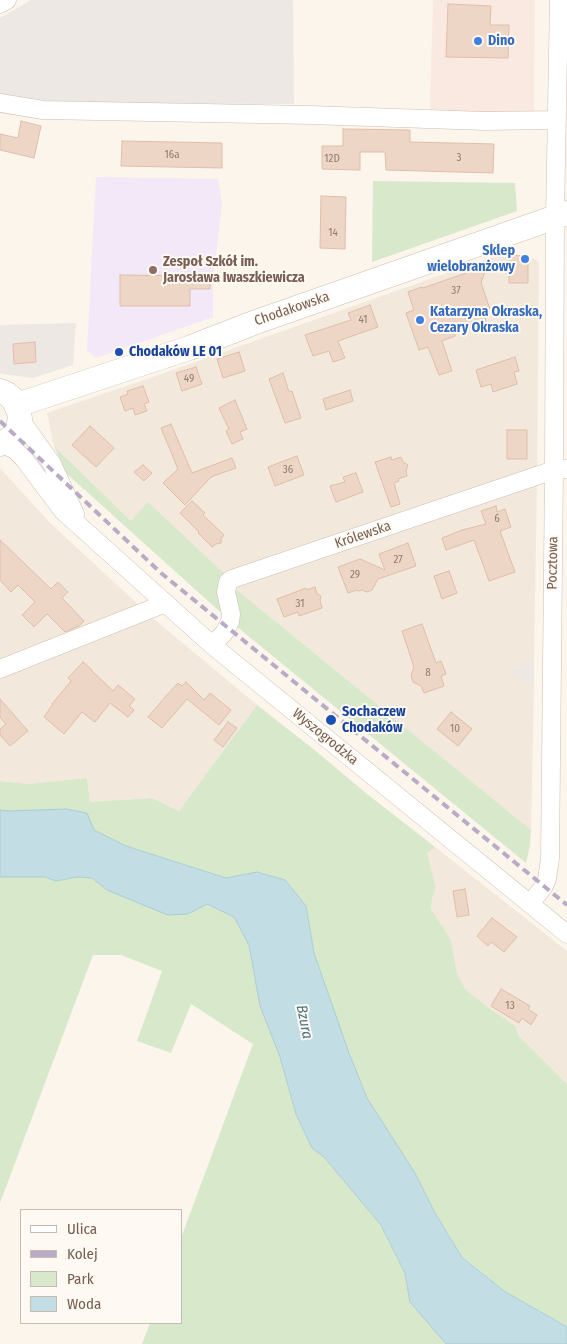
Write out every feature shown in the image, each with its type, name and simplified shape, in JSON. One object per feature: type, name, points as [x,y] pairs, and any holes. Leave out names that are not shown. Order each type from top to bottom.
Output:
[{"type":"main road","name":"Chodakowska","points":[[12,405],[190,348],[256,322],[561,215]]},
{"type":"main road","points":[[1,444],[14,435],[18,427],[12,405]]},
{"type":"street","points":[[0,4],[6,0]]},
{"type":"street","name":"Pocztowa","points":[[530,904],[547,879],[559,719],[561,215],[557,120],[559,0]]},
{"type":"street","points":[[0,103],[43,110],[310,115],[485,121],[557,120]]},
{"type":"street","name":"Wyszogrodzka","points":[[12,405],[52,464],[72,510],[87,534]]},
{"type":"street","name":"Wyszogrodzka","points":[[1,444],[15,450],[24,459],[63,511],[87,534],[212,646],[567,934]]},
{"type":"street","name":"Królewska","points":[[212,646],[224,633],[230,622],[231,614],[226,592],[228,582],[232,579],[561,470]]},
{"type":"street","points":[[0,669],[166,603]]},
{"type":"shaded area","points":[[31,0],[293,0],[294,104],[31,103],[0,97],[0,18]]},
{"type":"shaded area","points":[[433,0],[535,0],[534,115],[430,110]]},
{"type":"shaded area","name":"Zespoł Szkół im. Jarosława Iwaszkiewicza","points":[[96,177],[218,179],[222,204],[213,278],[213,317],[96,358],[87,350]]},
{"type":"shaded area","points":[[509,251],[509,255],[524,256],[529,260],[534,258],[539,263],[537,472],[228,577],[148,502],[131,521],[54,446],[47,413]]},
{"type":"shaded area","points":[[76,323],[73,365],[33,378],[0,373],[0,325]]},
{"type":"shaded area","points":[[0,468],[51,524],[141,607],[0,664]]},
{"type":"shaded area","points":[[537,480],[534,659],[510,671],[526,683],[534,683],[531,830],[232,586]]},
{"type":"shaded area","points":[[149,615],[257,705],[179,811],[152,798],[90,802],[87,778],[28,784],[0,781],[0,675]]},
{"type":"shaded area","points":[[534,659],[534,683],[518,680],[510,671]]},
{"type":"shaded area","points":[[435,847],[567,951],[567,1084],[519,1036],[515,1026],[465,989],[457,973],[451,940],[431,909],[436,888],[427,853]]},
{"type":"green space","points":[[373,181],[515,183],[517,211],[372,262]]},
{"type":"green space","points":[[54,446],[131,521],[148,502],[228,577],[228,619],[66,473]]},
{"type":"green space","points":[[232,586],[531,830],[526,863],[236,626]]},
{"type":"green space","points":[[257,705],[435,847],[427,853],[436,888],[431,909],[451,940],[457,973],[465,989],[515,1026],[519,1036],[567,1084],[567,1327],[504,1291],[462,1256],[436,1215],[415,1173],[367,1098],[314,953],[306,906],[285,880],[257,872],[226,878],[126,846],[94,830],[0,810],[0,781],[28,784],[87,778],[90,802],[152,798],[179,811]]},
{"type":"green space","points":[[0,877],[45,877],[56,881],[77,877],[92,878],[107,890],[188,914],[207,904],[234,917],[249,945],[260,1006],[280,1057],[296,1114],[312,1148],[324,1157],[381,1225],[405,1273],[411,1302],[446,1344],[142,1344],[150,1324],[182,1324],[182,1235],[253,1044],[191,1004],[171,1053],[137,1041],[162,971],[121,955],[93,955],[0,1203]]},
{"type":"water","name":"Bzura","points":[[66,809],[87,813],[94,830],[126,846],[226,878],[257,872],[285,880],[306,906],[314,953],[367,1098],[415,1173],[436,1215],[462,1257],[504,1291],[567,1327],[567,1344],[446,1344],[410,1302],[405,1273],[381,1225],[324,1157],[312,1148],[296,1114],[280,1057],[260,1006],[249,945],[234,917],[207,904],[188,914],[168,915],[107,890],[92,878],[77,877],[56,881],[45,877],[0,877],[0,810]]},
{"type":"building","name":"Dino","points":[[448,4],[491,6],[490,25],[509,25],[508,58],[446,57]]},
{"type":"building","points":[[21,121],[41,126],[34,158],[0,150],[0,134],[18,138]]},
{"type":"building","points":[[343,129],[410,130],[410,142],[494,144],[493,173],[386,170],[385,152],[360,152],[360,170],[322,169],[322,146],[343,146]]},
{"type":"building","points":[[122,141],[222,143],[222,168],[121,166]]},
{"type":"building","points":[[321,196],[346,197],[345,249],[320,248]]},
{"type":"building","points":[[509,255],[524,256],[528,260],[528,283],[509,283]]},
{"type":"building","points":[[488,263],[481,283],[490,309],[483,311],[486,321],[454,332],[455,336],[442,341],[452,371],[439,375],[428,347],[419,350],[406,313],[414,310],[408,292],[469,272],[469,270]]},
{"type":"building","points":[[120,275],[210,276],[210,289],[190,289],[190,306],[120,306]]},
{"type":"building","points":[[370,305],[378,327],[338,341],[345,358],[333,362],[329,351],[313,356],[305,335],[351,320],[348,313]]},
{"type":"building","points":[[35,342],[36,362],[14,364],[13,344]]},
{"type":"building","points":[[239,352],[245,371],[223,378],[217,359]]},
{"type":"building","points":[[515,357],[519,371],[514,372],[517,384],[493,392],[491,384],[481,387],[476,370]]},
{"type":"building","points":[[196,367],[202,384],[182,391],[176,373]]},
{"type":"building","points":[[283,373],[289,392],[292,391],[301,418],[285,423],[269,379]]},
{"type":"building","points":[[143,386],[149,402],[144,404],[147,411],[135,415],[133,408],[125,411],[120,397],[128,394],[127,391]]},
{"type":"building","points":[[350,390],[353,401],[326,410],[323,399]]},
{"type":"building","points":[[235,400],[247,429],[240,432],[243,439],[232,444],[226,431],[229,429],[219,408]]},
{"type":"building","points":[[171,424],[192,473],[232,458],[236,468],[211,477],[185,505],[163,483],[178,469],[161,428]]},
{"type":"building","points":[[90,426],[114,448],[96,467],[72,445]]},
{"type":"building","points":[[507,430],[527,430],[527,459],[507,459]]},
{"type":"building","points":[[297,456],[304,475],[275,486],[268,467]]},
{"type":"building","points":[[391,457],[392,460],[401,457],[403,462],[408,465],[407,476],[398,479],[399,481],[394,483],[400,504],[391,507],[375,462]]},
{"type":"building","points":[[143,465],[152,473],[144,481],[134,472]]},
{"type":"building","points":[[356,473],[363,492],[336,502],[330,486],[345,482],[343,477]]},
{"type":"building","points":[[192,501],[205,513],[203,515],[224,535],[221,543],[212,547],[180,513]]},
{"type":"building","points":[[496,506],[497,512],[505,509],[511,527],[500,531],[515,572],[489,581],[474,540],[446,550],[442,538],[462,530],[486,524],[481,511]]},
{"type":"building","points":[[0,540],[51,589],[58,582],[68,592],[62,598],[84,621],[79,626],[65,632],[47,614],[34,627],[22,615],[35,602],[18,585],[11,592],[0,580]]},
{"type":"building","points":[[408,543],[416,566],[378,579],[372,590],[367,592],[357,590],[348,593],[338,567],[360,559],[385,570],[379,554]]},
{"type":"building","points":[[449,571],[457,593],[442,599],[434,576]]},
{"type":"building","points":[[315,587],[317,594],[321,596],[322,608],[299,616],[298,612],[284,617],[277,599],[306,588],[307,590]]},
{"type":"building","points":[[422,624],[436,663],[441,661],[446,674],[441,676],[444,686],[424,693],[421,686],[413,682],[411,675],[414,667],[402,631]]},
{"type":"building","points":[[83,662],[113,691],[118,685],[135,699],[129,706],[134,710],[128,717],[110,703],[95,722],[82,712],[64,734],[44,717],[71,681],[68,678]]},
{"type":"building","points":[[186,682],[204,700],[210,693],[231,710],[219,725],[187,699],[162,728],[148,717],[178,683],[182,686]]},
{"type":"building","points":[[0,699],[28,731],[10,746],[0,735],[0,729],[6,724],[0,717]]},
{"type":"building","points":[[451,712],[472,729],[458,746],[437,729]]},
{"type":"building","points":[[228,722],[237,728],[223,747],[214,740]]},
{"type":"building","points":[[465,889],[469,915],[457,917],[453,891]]},
{"type":"building","points":[[492,918],[517,937],[504,952],[491,942],[488,946],[477,936]]},
{"type":"building","points":[[501,989],[530,1006],[528,1009],[537,1015],[531,1025],[522,1018],[519,1023],[491,1006]]},
{"type":"railway","points":[[0,421],[161,573],[567,905]]},
{"type":"place","name":"Dino","points":[[478,41]]},
{"type":"place","name":"Sklep wielobranżowy","points":[[525,259]]},
{"type":"place","name":"Zespoł Szkół im. Jarosława Iwaszkiewicza","points":[[153,270]]},
{"type":"place","name":"Katarzyna Okraska, Cezary Okraska","points":[[420,320]]},
{"type":"place","name":"Chodaków LE 01","points":[[119,352]]},
{"type":"place","name":"Sochaczew Chodaków","points":[[331,720]]}]
